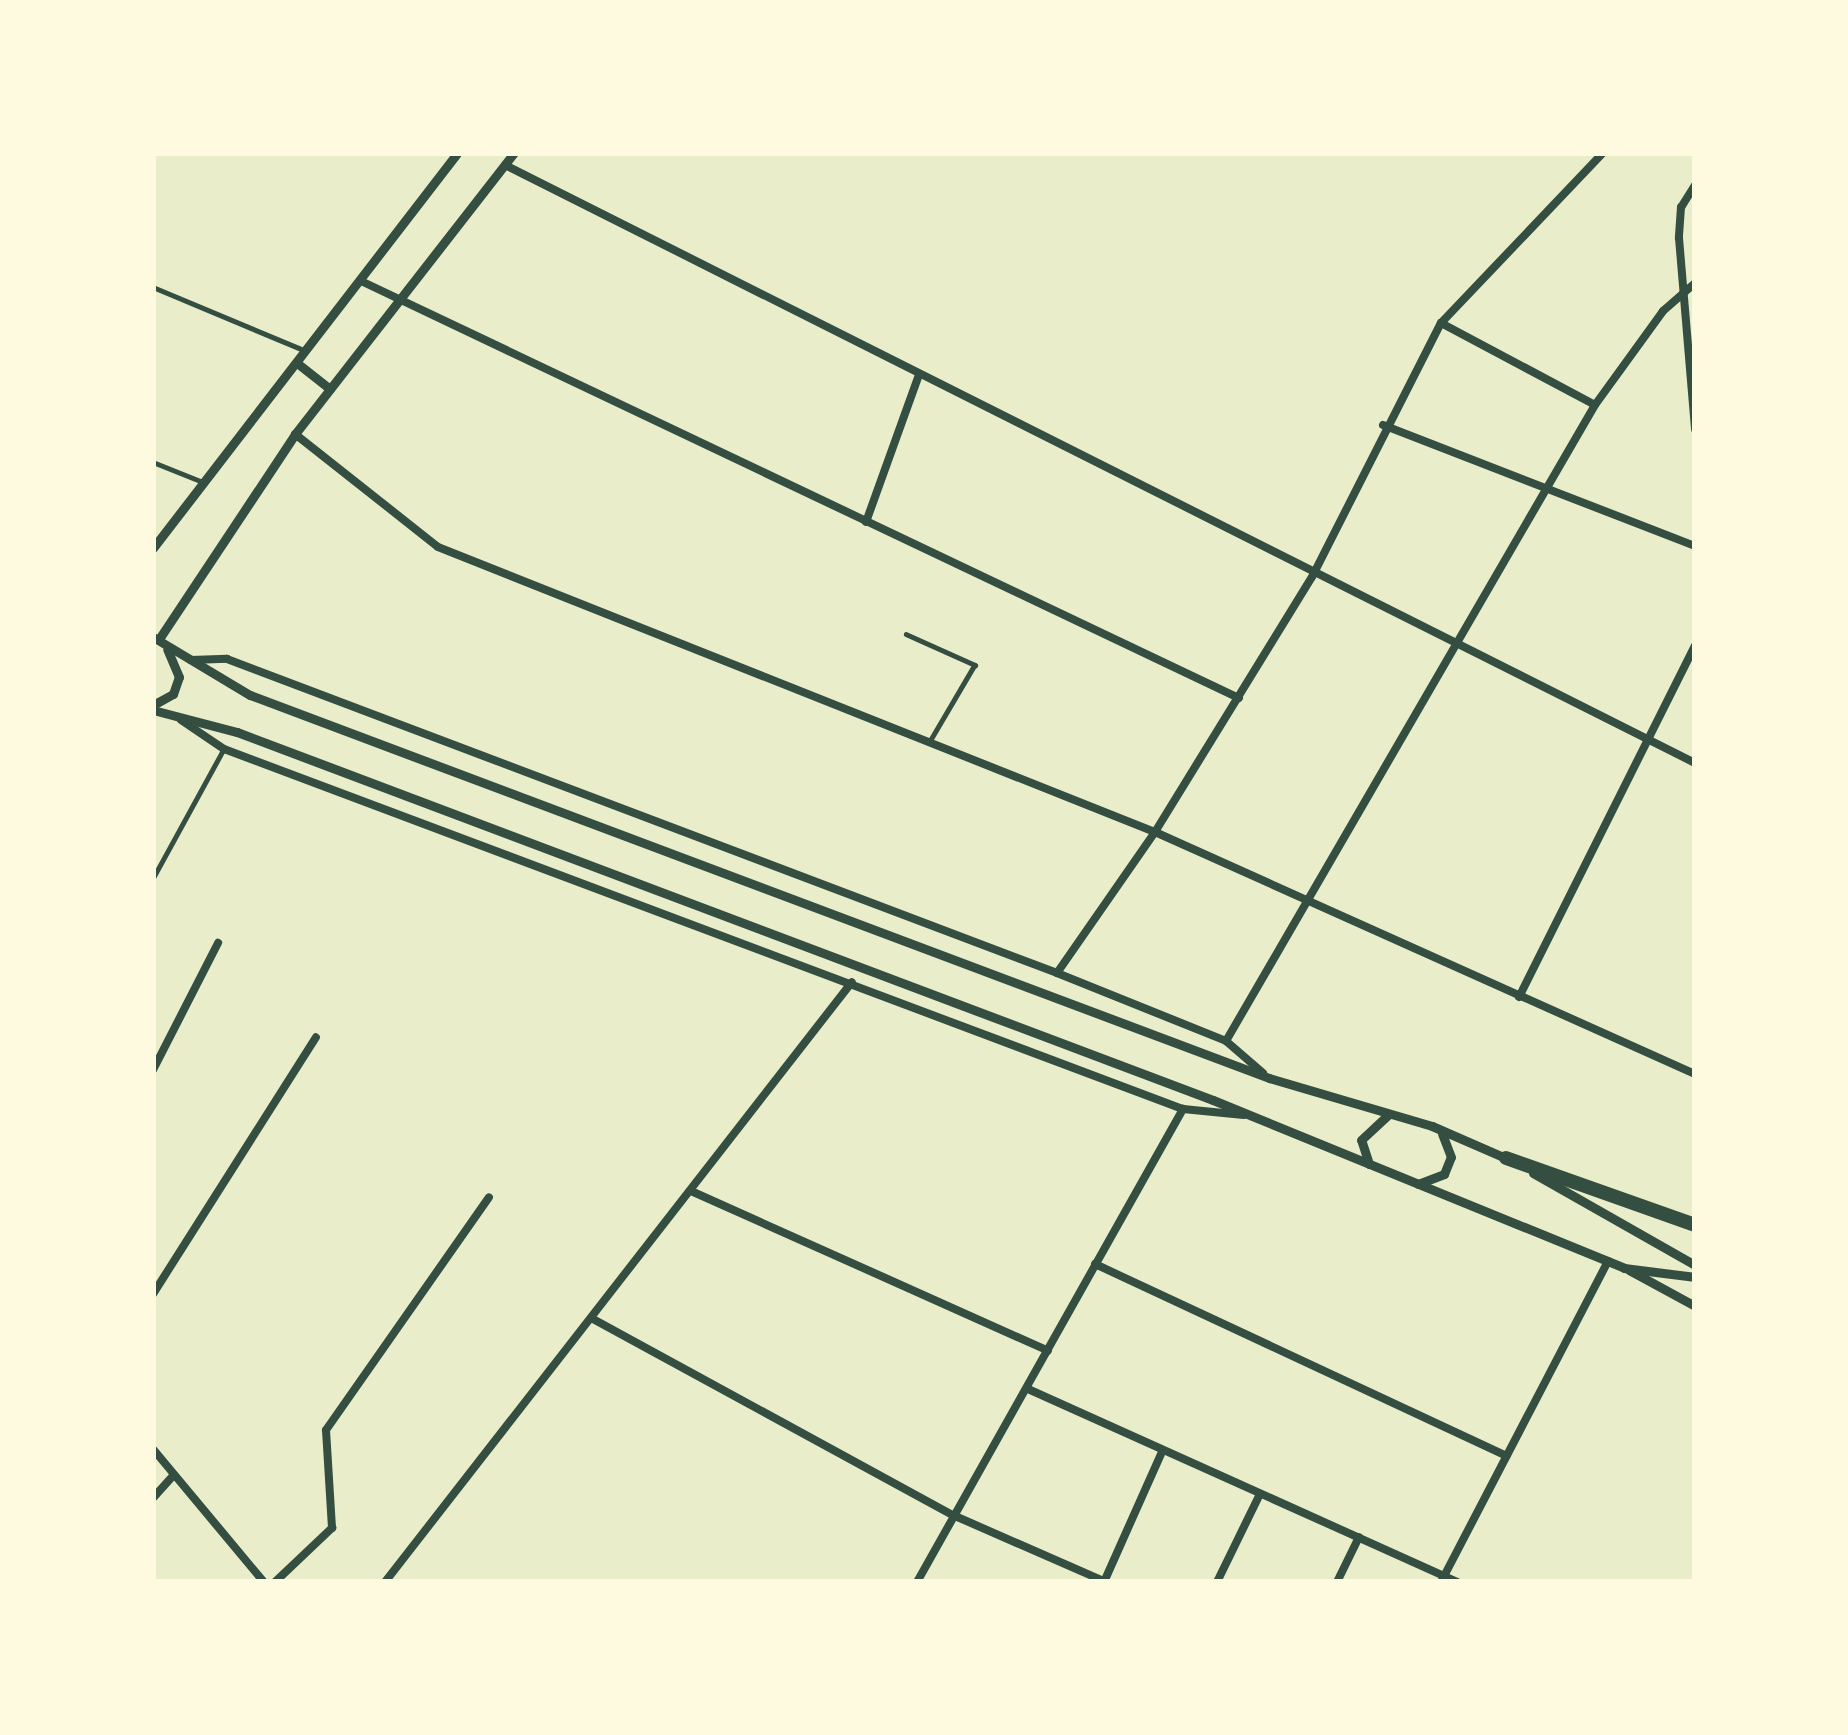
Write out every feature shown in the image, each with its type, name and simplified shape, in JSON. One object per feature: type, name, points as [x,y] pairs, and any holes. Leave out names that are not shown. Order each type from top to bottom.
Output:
[{"type":"highway","points":[[1506,1158],[1695,1226]]},
{"type":"street","points":[[153,548],[457,153]]},
{"type":"street","points":[[159,640],[295,434],[514,153]]},
{"type":"street","points":[[1057,973],[1156,832],[1312,577],[1383,425],[1441,323],[1603,153]]},
{"type":"street","points":[[505,165],[1312,577],[1695,763]]},
{"type":"street","points":[[1695,185],[1681,207],[1695,429]]},
{"type":"street","points":[[361,281],[1239,698]]},
{"type":"street","points":[[1226,1041],[1594,405],[1684,286],[1695,283]]},
{"type":"street","points":[[1441,323],[1594,405]]},
{"type":"street","points":[[297,363],[330,389]]},
{"type":"street","points":[[866,522],[919,374]]},
{"type":"street","points":[[1383,425],[1695,546]]},
{"type":"street","points":[[295,434],[437,548],[1156,832],[1306,906],[1695,1073]]},
{"type":"street","points":[[159,640],[250,695],[1269,1078],[1432,1126],[1506,1158],[1695,1265]]},
{"type":"street","points":[[153,708],[173,694],[179,677],[159,640]]},
{"type":"street","points":[[1519,997],[1695,646]]},
{"type":"street","points":[[186,660],[227,659],[1057,973],[1226,1041],[1269,1078]]},
{"type":"street","points":[[153,708],[1254,1116],[1608,1261],[1695,1306]]},
{"type":"street","points":[[170,713],[224,749],[1183,1109],[1254,1116]]},
{"type":"street","points":[[153,1070],[218,944]]},
{"type":"street","points":[[386,1582],[852,982]]},
{"type":"street","points":[[154,1292],[316,1037]]},
{"type":"street","points":[[917,1582],[1183,1109]]},
{"type":"street","points":[[1371,1167],[1361,1140],[1389,1114]]},
{"type":"street","points":[[1413,1185],[1444,1174],[1451,1156],[1448,1140],[1432,1126]]},
{"type":"street","points":[[691,1191],[1048,1351]]},
{"type":"street","points":[[275,1582],[332,1528],[326,1430],[489,1197]]},
{"type":"street","points":[[1442,1579],[1608,1261]]},
{"type":"street","points":[[1095,1264],[1506,1456]]},
{"type":"street","points":[[1624,1268],[1695,1276]]},
{"type":"street","points":[[593,1318],[955,1516],[1105,1582],[1162,1452]]},
{"type":"street","points":[[1028,1389],[1442,1579],[1458,1582]]},
{"type":"street","points":[[153,1449],[264,1582]]},
{"type":"street","points":[[153,1498],[174,1475]]},
{"type":"street","points":[[1217,1582],[1260,1494]]},
{"type":"street","points":[[1337,1582],[1359,1537]]},
{"type":"lane","points":[[153,287],[306,351]]},
{"type":"lane","points":[[153,462],[204,482]]},
{"type":"lane","points":[[905,634],[974,665],[930,740]]},
{"type":"lane","points":[[153,878],[224,749]]}]
